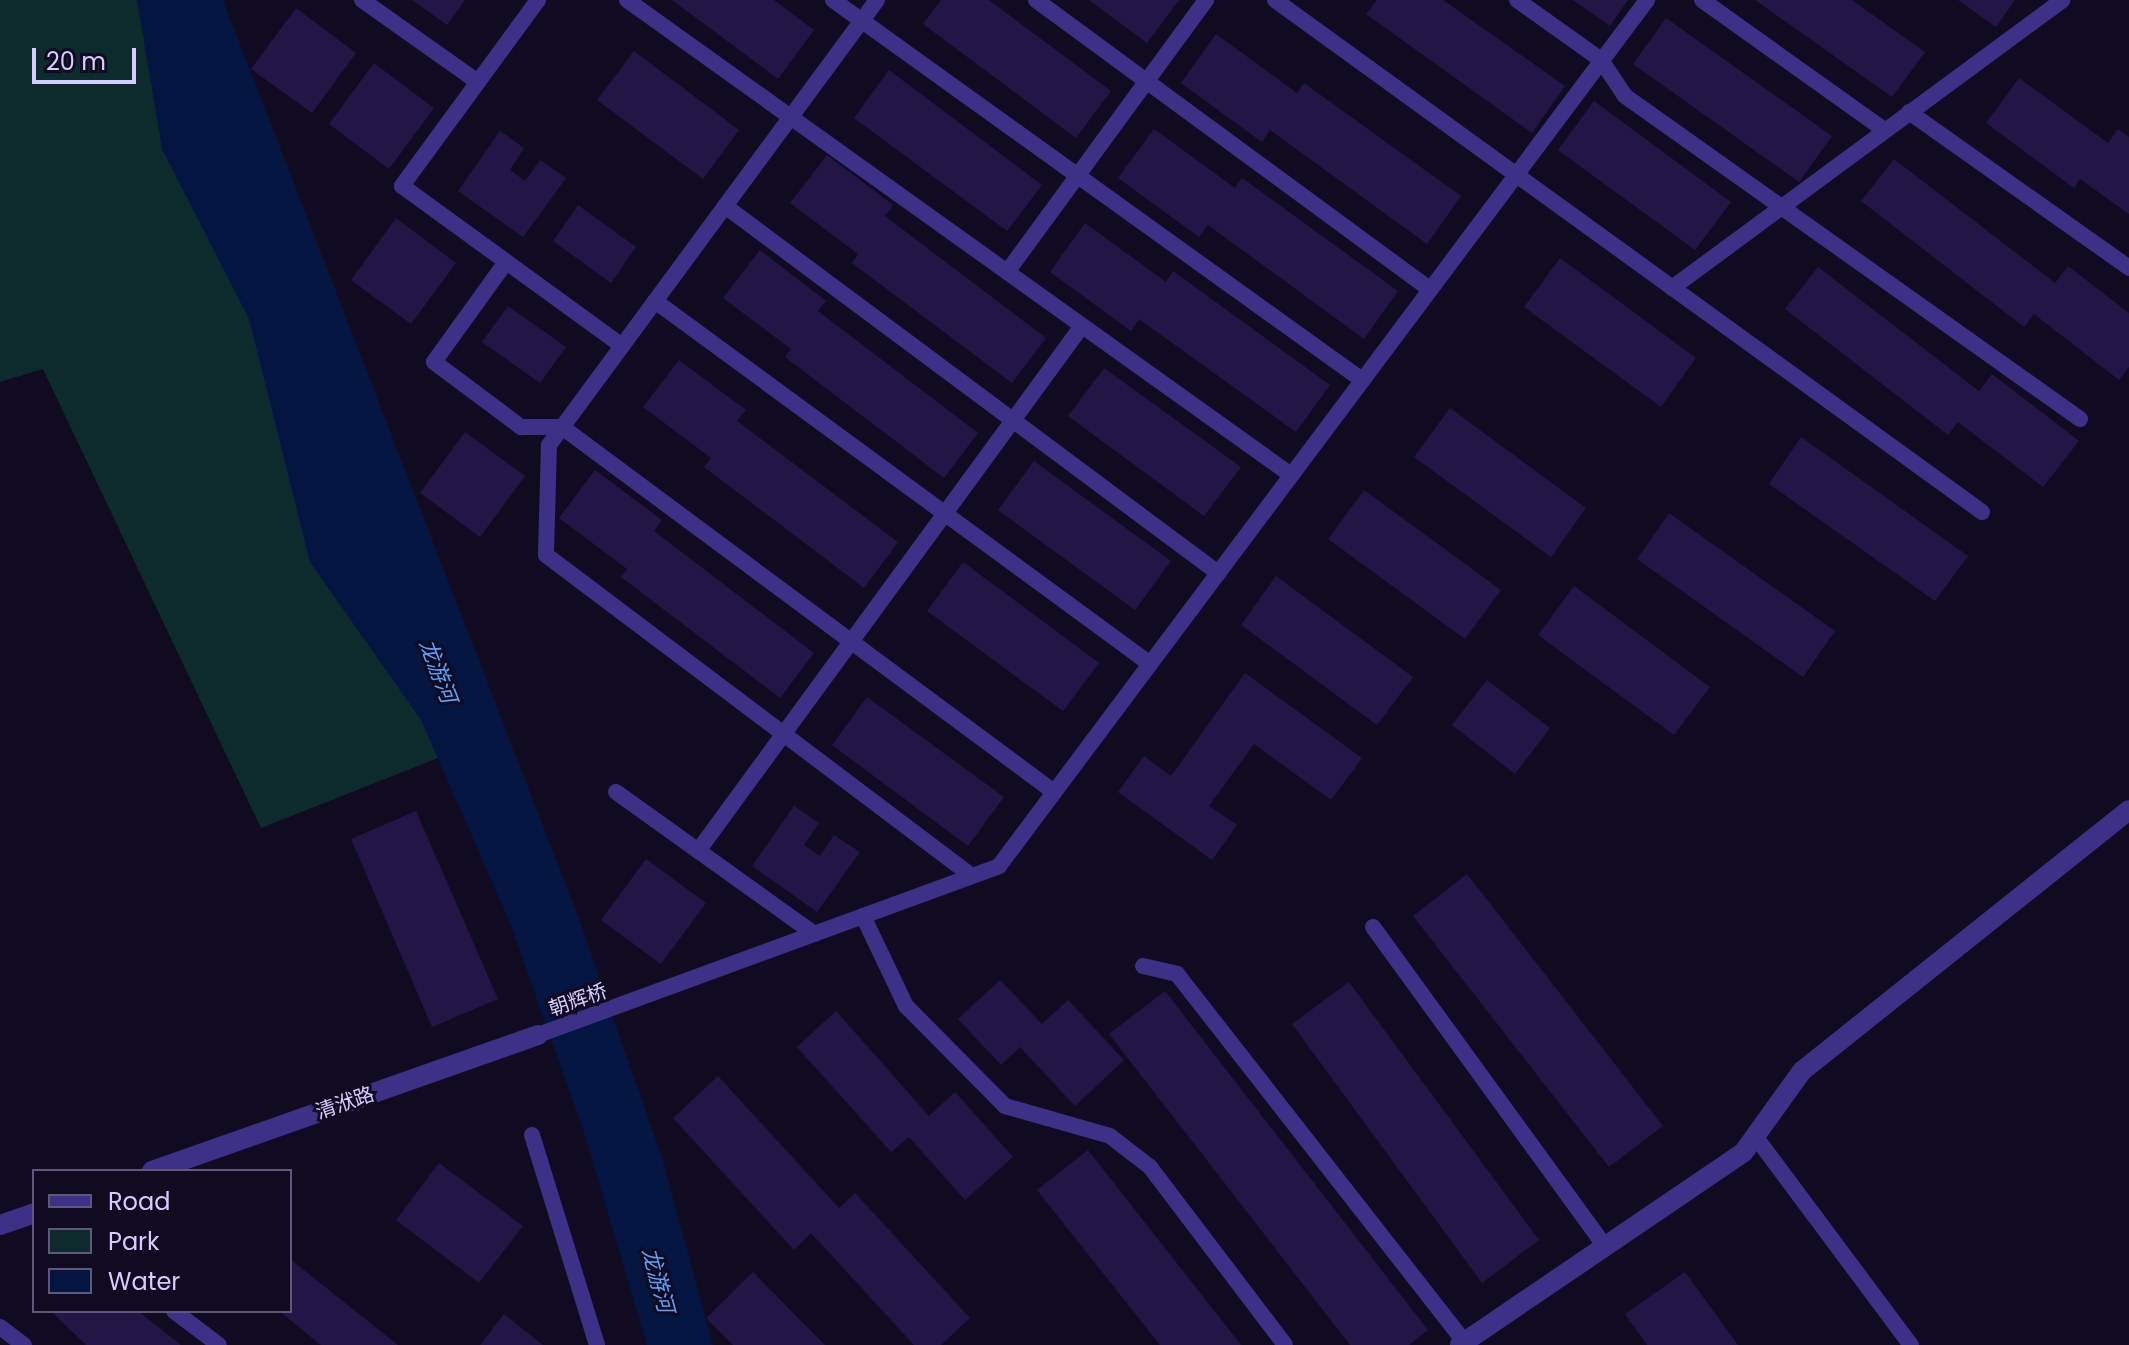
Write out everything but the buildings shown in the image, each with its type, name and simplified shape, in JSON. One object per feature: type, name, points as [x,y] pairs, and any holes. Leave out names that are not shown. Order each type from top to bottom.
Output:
[{"type":"street","points":[[1462,1344],[1743,1153],[1802,1071],[2129,810]]},
{"type":"street","name":"清洑路","points":[[158,1169],[538,1035]]},
{"type":"street","points":[[0,1225],[32,1214]]},
{"type":"lane","points":[[362,0],[478,82]]},
{"type":"lane","points":[[538,0],[402,186],[622,346]]},
{"type":"lane","points":[[627,0],[1291,475]]},
{"type":"lane","points":[[833,0],[1362,380]]},
{"type":"lane","points":[[877,0],[549,445],[546,555],[972,876]]},
{"type":"lane","points":[[1036,0],[1430,289]]},
{"type":"lane","points":[[1007,272],[1206,0]]},
{"type":"lane","points":[[1275,0],[1982,512]]},
{"type":"lane","points":[[1517,0],[1601,60],[1625,96],[1780,209],[2080,419]]},
{"type":"lane","name":"朝辉桥","points":[[538,1035],[999,866],[1647,0]]},
{"type":"lane","points":[[1702,0],[1884,130]]},
{"type":"lane","points":[[1672,288],[2062,0]]},
{"type":"lane","points":[[1909,112],[2129,268]]},
{"type":"lane","points":[[725,206],[1218,573]]},
{"type":"lane","points":[[506,262],[434,362],[521,427],[562,427],[1054,792]]},
{"type":"lane","points":[[655,301],[1150,664]]},
{"type":"lane","points":[[698,851],[1082,326]]},
{"type":"lane","points":[[616,792],[814,934]]},
{"type":"lane","points":[[863,916],[906,1006],[1005,1106],[1110,1136],[1150,1167],[1285,1345]]},
{"type":"lane","points":[[1373,927],[1605,1246]]},
{"type":"lane","points":[[1143,966],[1177,974],[1462,1344]]},
{"type":"lane","points":[[532,1135],[597,1345]]},
{"type":"lane","points":[[1755,1136],[1911,1345]]},
{"type":"lane","points":[[177,1313],[219,1345]]},
{"type":"lane","points":[[0,1327],[24,1345]]},
{"type":"green space","points":[[0,0],[178,0],[438,758],[261,828],[43,369],[0,382]]},
{"type":"water","name":"龙游河","points":[[137,0],[223,0],[578,916],[663,1161],[713,1345],[647,1345],[585,1135],[509,920],[421,720],[310,562],[249,319],[162,149]]}]
